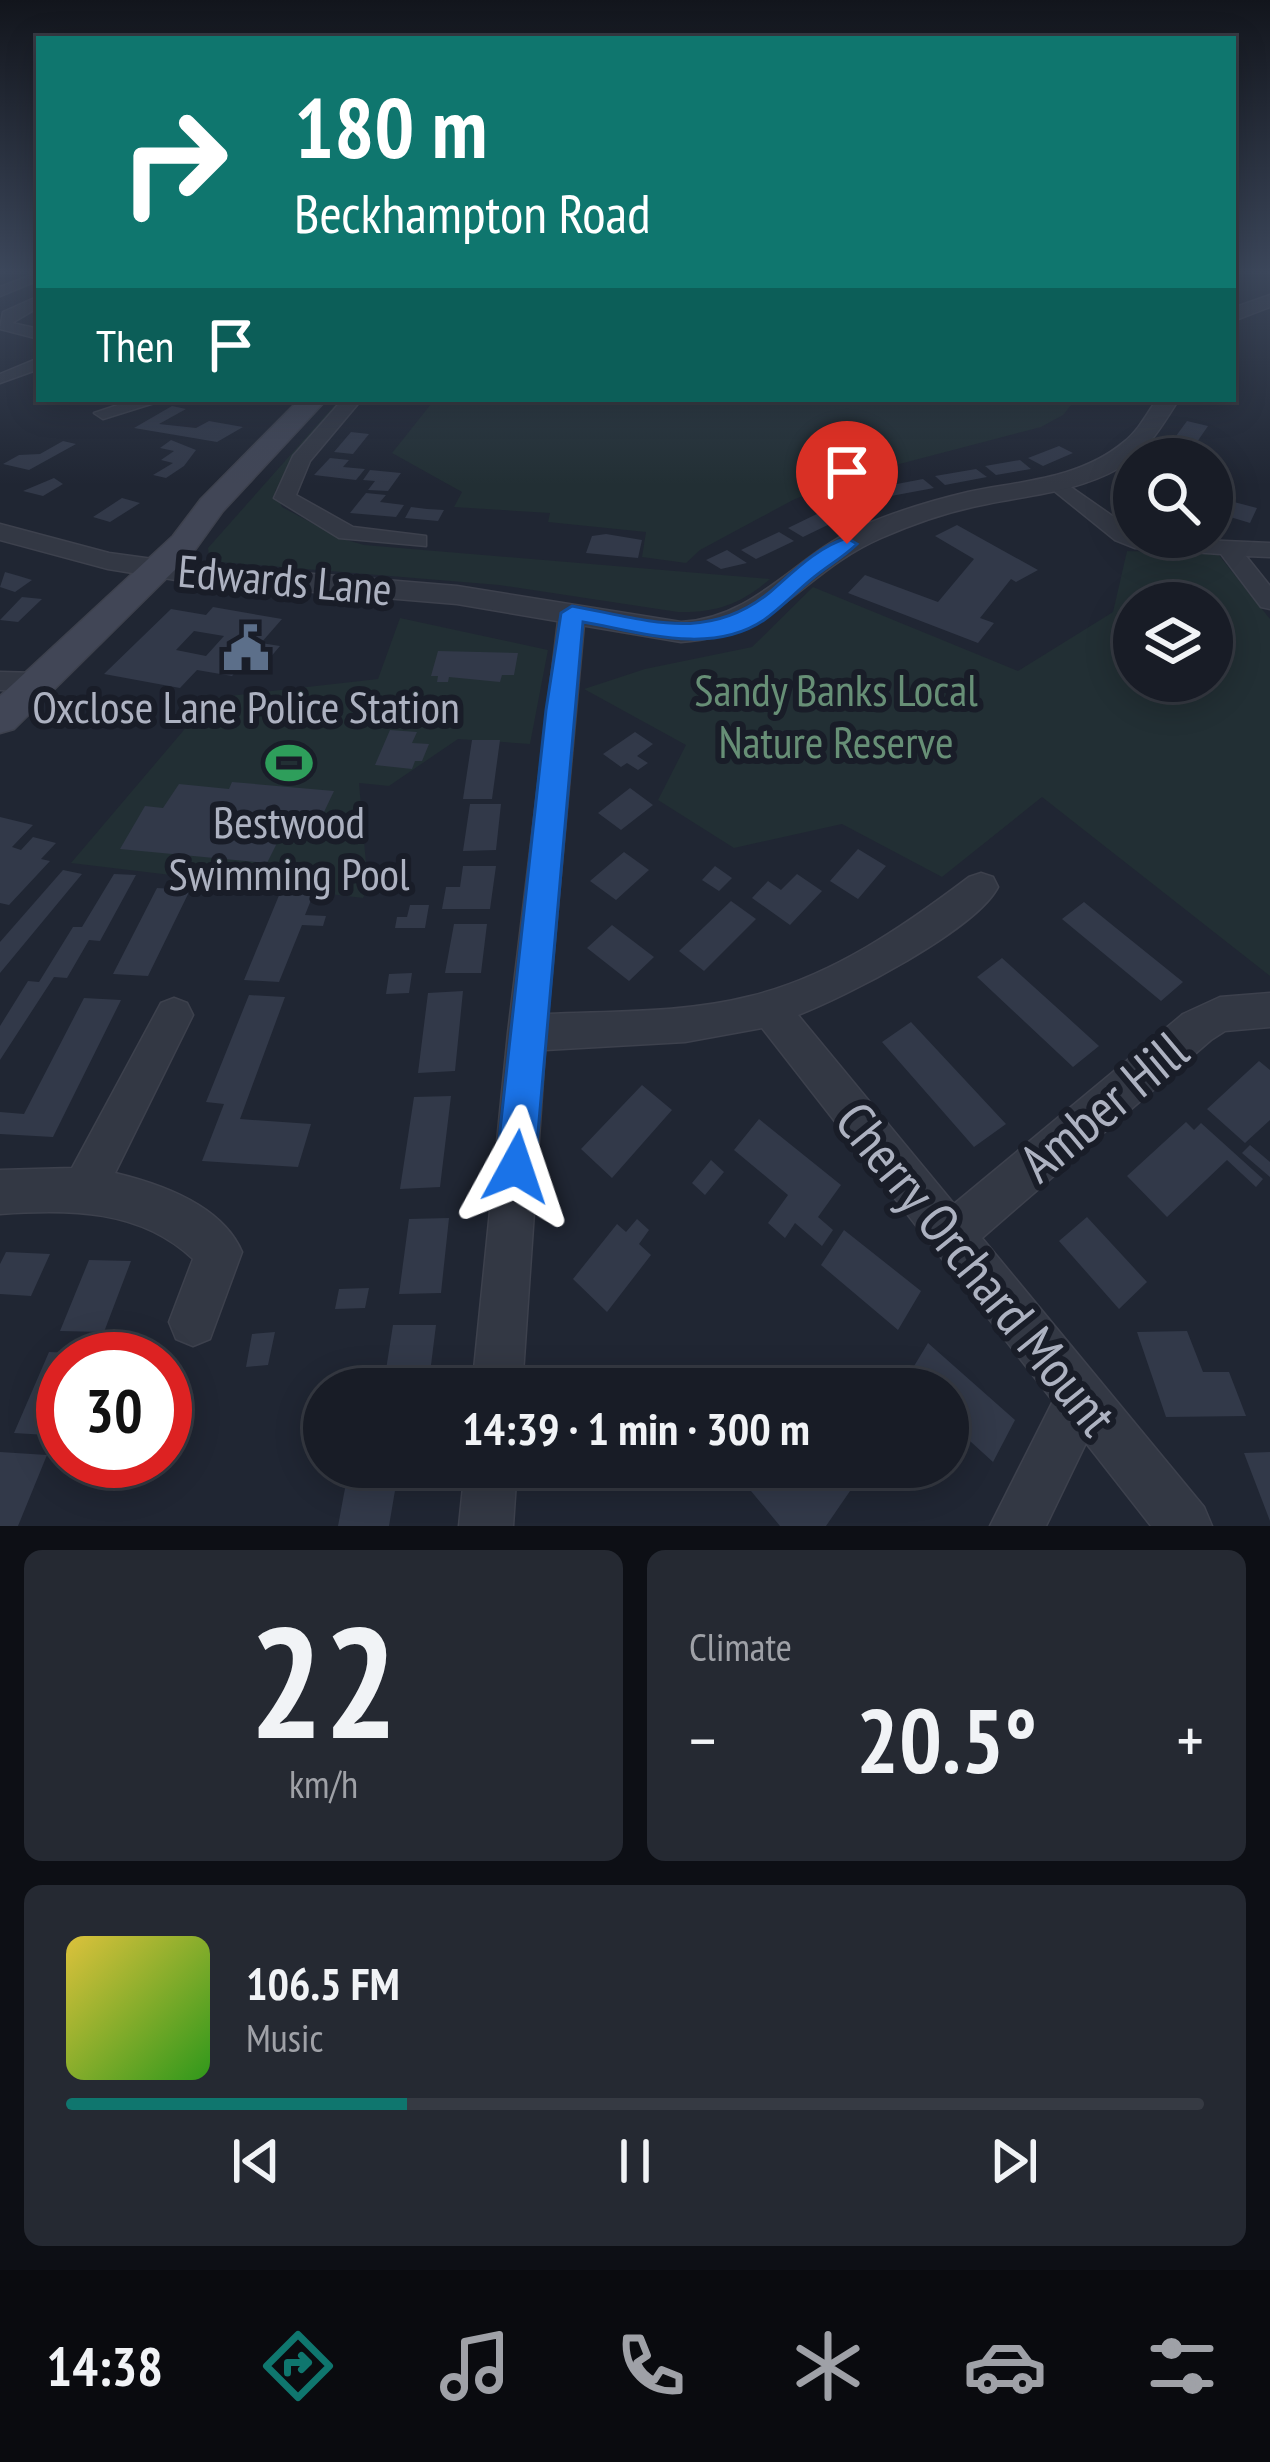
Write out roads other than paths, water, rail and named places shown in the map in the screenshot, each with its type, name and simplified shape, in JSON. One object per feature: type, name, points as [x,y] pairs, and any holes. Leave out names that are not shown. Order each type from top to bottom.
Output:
[{"type":"main road","points":[[0,719],[12,684],[148,567],[184,543],[212,505],[311,402]]},
{"type":"street","points":[[6,380],[36,365]]},
{"type":"street","points":[[350,402],[296,467],[284,494],[290,504],[347,533],[418,541]]},
{"type":"street","name":"Edwards Lane","points":[[0,532],[148,567],[379,586],[681,632],[730,628],[755,616],[823,558],[872,532],[928,511],[1098,468],[1132,448],[1166,402]]},
{"type":"street","points":[[1055,482],[1113,527]]},
{"type":"street","points":[[1233,548],[1270,550]]},
{"type":"street","points":[[1233,554],[1270,602]]},
{"type":"street","points":[[499,1368],[527,1033],[572,613]]},
{"type":"street","points":[[527,1033],[661,1024],[770,1009],[836,982],[908,944],[981,887]]},
{"type":"street","name":"Cherry Orchard Mount","points":[[770,1009],[1185,1526]]},
{"type":"street","name":"Amber Hill","points":[[951,1235],[1197,1027],[1220,1014],[1270,1010]]},
{"type":"street","points":[[84,1190],[174,1015]]},
{"type":"street","points":[[0,1192],[84,1190],[127,1197],[174,1214],[196,1228],[219,1252],[193,1322]]},
{"type":"street","points":[[1017,1526],[1082,1398]]},
{"type":"street","points":[[486,1526],[489,1488]]},
{"type":"place","name":"Oxclose Lane Police Station","points":[[246,648]]},
{"type":"place","name":"Bestwood Swimming Pool","points":[[289,763]]},
{"type":"park label","name":"Sandy Banks Local Nature Reserve","points":[[836,715]]}]
